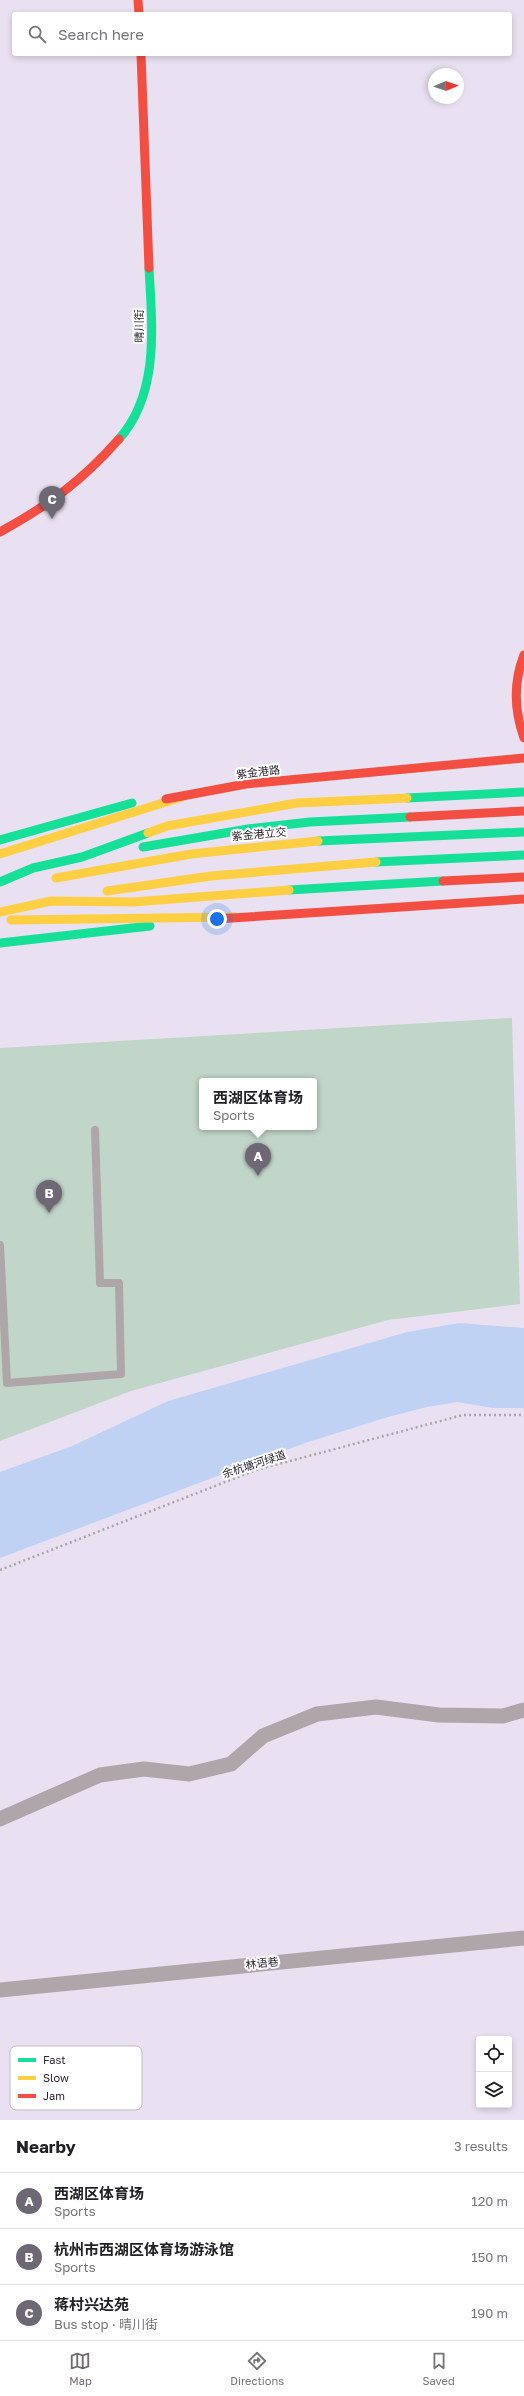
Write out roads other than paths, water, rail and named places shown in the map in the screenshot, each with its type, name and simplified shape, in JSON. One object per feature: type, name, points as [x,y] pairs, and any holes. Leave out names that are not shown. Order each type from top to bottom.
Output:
[{"type":"main road","points":[[138,0],[139,12]]},
{"type":"main road","name":"晴川街","points":[[0,532],[42,508],[77,482],[105,455],[128,429],[147,386],[152,338],[140,56]]},
{"type":"main road","points":[[524,656],[518,668],[516,690],[518,716],[524,738]]},
{"type":"main road","name":"紫金港路","points":[[0,840],[84,815],[137,802],[185,796],[246,784],[524,758]]},
{"type":"main road","points":[[82,857],[168,826],[248,810],[297,803],[524,792]]},
{"type":"main road","points":[[0,854],[185,796]]},
{"type":"main road","points":[[0,882],[33,868],[82,857],[248,829],[408,815],[524,811]]},
{"type":"main road","name":"紫金港立交","points":[[43,880],[171,857],[235,848],[333,840],[524,832]]},
{"type":"main road","points":[[0,912],[52,901],[216,875],[354,862],[524,855]]},
{"type":"main road","points":[[52,901],[133,902],[349,885],[524,877]]},
{"type":"main road","points":[[0,889],[14,886]]},
{"type":"main road","points":[[0,943],[234,917],[524,899]]},
{"type":"main road","points":[[0,920],[234,917]]},
{"type":"street","points":[[0,1819],[100,1774],[144,1769],[189,1774],[231,1764],[263,1736],[317,1714],[376,1707],[439,1715],[503,1716],[524,1710]]},
{"type":"street","name":"林语巷","points":[[0,1990],[524,1938]]},
{"type":"lane","points":[[0,1245],[8,1383],[121,1374],[119,1283],[100,1283],[95,1130]]},
{"type":"water","points":[[459,1323],[524,1328],[524,1408],[493,1408],[457,1402],[427,1407],[388,1417],[305,1443],[0,1558],[0,1472],[72,1446],[168,1401],[407,1332]]},
{"type":"place","name":"蒋村兴达苑","points":[[52,519]]},
{"type":"place","name":"西湖区体育场","points":[[258,1176]]},
{"type":"place","name":"杭州市西湖区体育场游泳馆","points":[[49,1213]]}]
